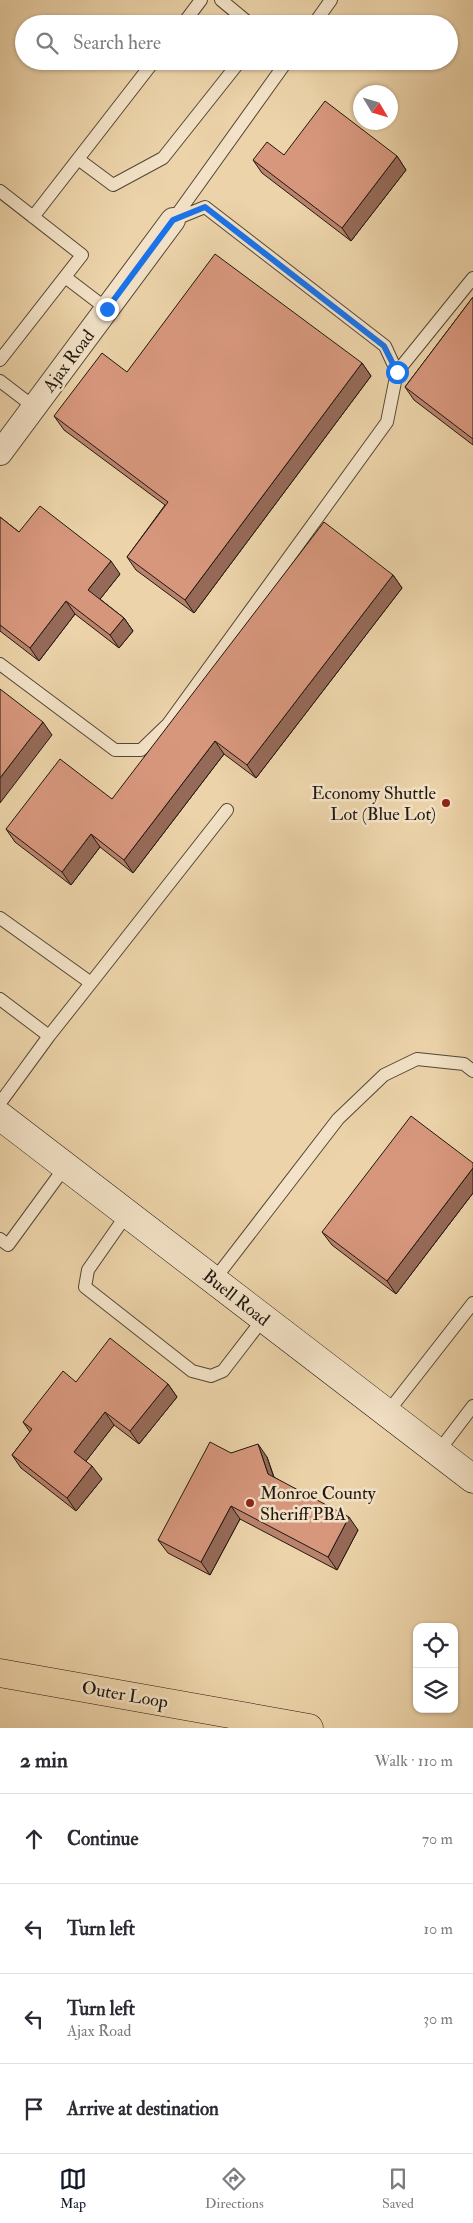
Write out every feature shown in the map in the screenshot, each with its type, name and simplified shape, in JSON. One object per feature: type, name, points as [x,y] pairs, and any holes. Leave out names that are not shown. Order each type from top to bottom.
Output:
[{"type":"highway","name":"Outer Loop","points":[[0,1673],[309,1728]]},
{"type":"street","name":"Ajax Road","points":[[0,453],[173,220]]},
{"type":"street","name":"Buell Road","points":[[0,1116],[473,1479]]},
{"type":"lane","points":[[190,15],[201,0]]},
{"type":"lane","points":[[221,0],[239,15]]},
{"type":"lane","points":[[320,15],[331,0]]},
{"type":"lane","points":[[33,217],[147,70]]},
{"type":"lane","points":[[78,159],[113,185],[163,158],[233,70]]},
{"type":"lane","points":[[173,220],[281,70]]},
{"type":"lane","points":[[0,191],[82,255],[0,360]]},
{"type":"lane","points":[[173,220],[205,207],[384,346],[397,372]]},
{"type":"lane","points":[[65,277],[107,309]]},
{"type":"lane","points":[[0,664],[115,750],[142,750],[168,724],[387,422],[397,372],[473,278]]},
{"type":"lane","points":[[0,381],[34,407]]},
{"type":"lane","points":[[0,1103],[49,1036],[227,810]]},
{"type":"lane","points":[[0,918],[91,983]]},
{"type":"lane","points":[[0,999],[49,1036]]},
{"type":"lane","points":[[214,1280],[338,1119],[384,1075],[417,1059],[464,1064],[473,1071]]},
{"type":"lane","points":[[0,1239],[8,1245],[65,1167]]},
{"type":"lane","points":[[126,1214],[88,1270],[85,1287],[192,1371],[211,1376],[223,1371],[263,1319]]},
{"type":"lane","points":[[387,1414],[473,1304]]},
{"type":"lane","points":[[438,1452],[473,1406]]},
{"type":"building","points":[[325,101],[353,122],[353,130],[363,130],[397,156],[342,228],[253,160],[267,142],[284,155]]},
{"type":"building","points":[[215,254],[362,363],[185,600],[127,557],[168,502],[54,416],[102,353],[127,372]]},
{"type":"building","points":[[473,297],[473,439],[405,387]]},
{"type":"building","points":[[40,506],[111,561],[88,590],[124,618],[110,635],[66,601],[30,648],[0,625],[0,517],[19,532]]},
{"type":"building","points":[[324,522],[393,575],[247,765],[215,741],[124,860],[91,834],[62,872],[6,829],[60,759],[112,799]]},
{"type":"building","points":[[0,689],[43,722],[0,778]]},
{"type":"building","points":[[411,1116],[473,1163],[473,1168],[387,1281],[322,1232]]},
{"type":"building","points":[[110,1338],[168,1384],[130,1431],[105,1412],[74,1452],[92,1466],[67,1498],[12,1455],[32,1429],[23,1422],[63,1371],[76,1382]]},
{"type":"building","name":"Monroe County Sheriff PBA","points":[[210,1442],[231,1453],[258,1444],[268,1474],[349,1517],[328,1557],[231,1506],[201,1562],[158,1540]]},
{"type":"place","name":"Economy Shuttle Lot (Blue Lot)","points":[[446,803]]},
{"type":"place","name":"Monroe County Sheriff PBA","points":[[250,1503]]},
{"type":"route","points":[[107,309],[173,220],[205,207],[384,346],[397,372]]}]
